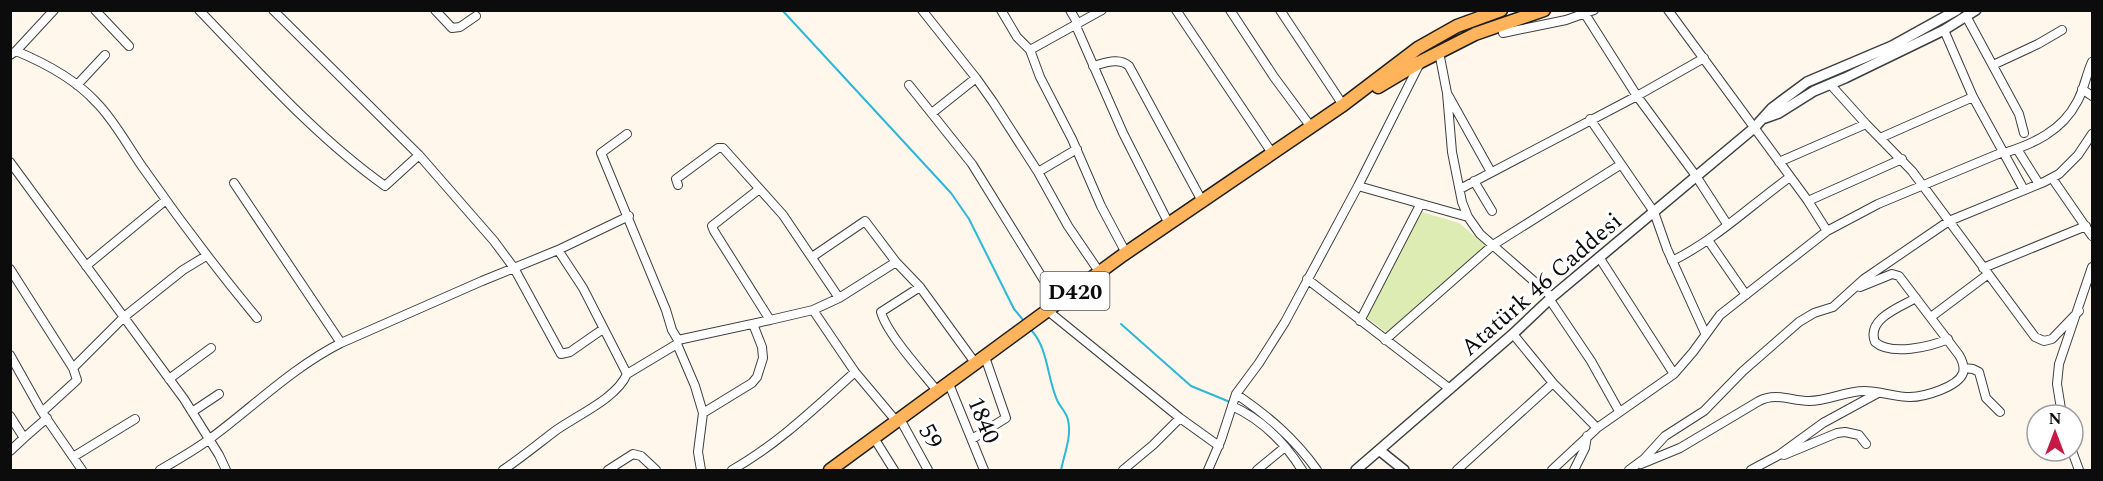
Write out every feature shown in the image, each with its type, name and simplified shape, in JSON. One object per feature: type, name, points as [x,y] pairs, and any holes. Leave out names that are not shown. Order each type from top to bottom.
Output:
[{"type":"main road","name":"D420","points":[[830,471],[1126,253],[1343,105],[1418,48],[1457,26],[1501,10]]},
{"type":"main road","name":"D420","points":[[1325,117],[1420,62],[1475,34],[1544,10]]},
{"type":"street","points":[[54,10],[13,53],[42,62],[77,85],[107,114],[206,256],[257,318]]},
{"type":"street","points":[[95,10],[129,45]]},
{"type":"street","points":[[199,10],[332,142],[385,186],[419,155]]},
{"type":"street","points":[[273,10],[419,155],[472,215],[514,267],[561,354],[570,352],[603,329]]},
{"type":"street","points":[[435,10],[452,28],[460,27],[476,16]]},
{"type":"street","points":[[922,10],[976,78],[1038,172],[1068,226],[1100,273]]},
{"type":"street","points":[[1001,10],[1017,37],[1030,50],[1040,77],[1077,149],[1101,206],[1126,253]]},
{"type":"street","points":[[1070,10],[1123,133],[1169,224]]},
{"type":"street","points":[[1030,50],[1102,10]]},
{"type":"street","points":[[1176,10],[1272,153]]},
{"type":"street","points":[[1230,10],[1274,78],[1311,127]]},
{"type":"street","points":[[1280,10],[1343,105]]},
{"type":"street","points":[[1503,33],[1594,10]]},
{"type":"street","points":[[1668,10],[1808,201],[1827,231]]},
{"type":"street","points":[[1764,119],[1830,84],[1944,30],[1976,10]]},
{"type":"street","points":[[1764,119],[1772,108],[1808,82],[1892,46],[1953,12]]},
{"type":"street","points":[[1585,14],[1637,96],[1696,176],[1727,224]]},
{"type":"street","points":[[1966,16],[2019,114],[2024,133]]},
{"type":"street","points":[[1944,30],[1973,97],[2025,189]]},
{"type":"street","points":[[1994,65],[2062,30]]},
{"type":"street","points":[[1439,52],[1447,93],[1449,135],[1468,217],[1480,234],[1551,298],[1619,411]]},
{"type":"street","points":[[77,85],[105,55]]},
{"type":"street","points":[[1460,189],[1704,58]]},
{"type":"street","points":[[1093,66],[1117,61],[1129,66],[1202,201]]},
{"type":"street","points":[[1208,471],[1236,394],[1280,330],[1358,186],[1420,62]]},
{"type":"street","points":[[1552,471],[1597,428],[1674,374],[1720,315],[1827,231],[1856,214],[1923,185],[2036,142],[2056,127],[2076,104],[2092,62]]},
{"type":"street","points":[[933,113],[976,78]]},
{"type":"street","points":[[1830,84],[1902,159],[2030,331],[2040,341],[2052,339],[2079,311]]},
{"type":"street","points":[[909,85],[972,164],[1058,303]]},
{"type":"street","points":[[2082,89],[2092,96]]},
{"type":"street","points":[[1447,93],[1491,172]]},
{"type":"street","points":[[1880,138],[1973,97]]},
{"type":"street","points":[[1590,119],[1654,212],[1672,261],[1705,333]]},
{"type":"street","name":"Atatürk 46 Caddesi","points":[[1356,471],[1551,298],[1764,119]]},
{"type":"street","points":[[1779,162],[1866,124]]},
{"type":"street","points":[[627,134],[602,153],[695,386],[703,413],[698,452],[701,471]]},
{"type":"street","points":[[1632,468],[1665,436],[1704,411],[1743,371],[1799,322],[1814,312],[1833,307],[1864,279],[1949,221],[2052,178],[2078,156],[2092,134]]},
{"type":"street","points":[[678,185],[676,179],[718,148],[723,148],[758,190],[783,215],[839,298]]},
{"type":"street","points":[[1038,172],[1077,149]]},
{"type":"street","points":[[2017,149],[2039,184]]},
{"type":"street","points":[[1808,201],[1902,159]]},
{"type":"street","points":[[10,162],[169,379],[219,455],[226,471]]},
{"type":"street","points":[[1385,340],[1493,245],[1620,165]]},
{"type":"street","points":[[1672,261],[1708,240],[1790,177]]},
{"type":"street","points":[[2052,178],[2092,236]]},
{"type":"street","points":[[1474,181],[1492,211]]},
{"type":"street","points":[[234,183],[341,343]]},
{"type":"street","points":[[1358,186],[1468,217]]},
{"type":"street","points":[[758,190],[712,226],[770,320]]},
{"type":"street","points":[[86,266],[166,200]]},
{"type":"street","points":[[1360,321],[1420,205]]},
{"type":"street","points":[[160,471],[209,440],[329,349],[514,267],[558,250],[628,216]]},
{"type":"street","points":[[812,257],[865,221],[896,262],[920,286],[981,361],[1006,418],[972,439]]},
{"type":"street","points":[[1931,317],[1985,271],[2042,242],[2086,226]]},
{"type":"street","points":[[1708,240],[1746,295]]},
{"type":"street","points":[[558,250],[583,288],[627,374]]},
{"type":"street","points":[[73,368],[124,317],[183,270],[206,256]]},
{"type":"street","points":[[1599,257],[1674,374]]},
{"type":"street","points":[[503,471],[556,430],[596,405],[622,384],[627,374],[677,342],[813,310],[839,298],[896,262]]},
{"type":"street","points":[[2060,403],[2058,373],[2092,267]]},
{"type":"street","points":[[10,269],[14,281],[73,368],[77,380],[10,451]]},
{"type":"street","points":[[1632,468],[1680,448],[1764,398],[1774,396],[1809,401],[1861,391],[1921,396],[1952,384],[1960,377],[1964,368],[1959,355],[1895,273],[1848,294]]},
{"type":"street","points":[[1307,279],[1449,389]]},
{"type":"street","points":[[920,286],[881,312],[895,337],[938,392]]},
{"type":"street","points":[[1916,298],[1880,320],[1874,331],[1875,342],[1883,348],[1894,349],[1926,347],[1948,339]]},
{"type":"street","name":"59","points":[[813,310],[855,372],[898,421],[928,471]]},
{"type":"street","points":[[1048,311],[1180,418],[1219,446]]},
{"type":"street","points":[[703,413],[752,384],[757,377],[763,358],[762,347],[753,324]]},
{"type":"street","points":[[1513,334],[1553,383],[1597,428]]},
{"type":"street","points":[[169,379],[211,348]]},
{"type":"street","points":[[10,356],[44,415],[82,471]]},
{"type":"street","points":[[1964,368],[1979,372],[1986,398],[2000,412]]},
{"type":"street","points":[[732,471],[787,432],[855,372]]},
{"type":"street","points":[[1457,471],[1553,383]]},
{"type":"street","name":"1840","points":[[949,384],[984,471]]},
{"type":"street","points":[[1768,462],[1817,426],[1878,393]]},
{"type":"street","points":[[192,412],[219,394]]},
{"type":"street","points":[[1236,394],[1269,417],[1301,450],[1317,471]]},
{"type":"street","points":[[1232,406],[1266,427],[1285,447],[1302,471]]},
{"type":"street","points":[[10,416],[24,438]]},
{"type":"street","points":[[1123,471],[1180,418]]},
{"type":"street","points":[[73,457],[135,419]]},
{"type":"street","points":[[1751,471],[1841,432],[1859,435],[1866,444]]},
{"type":"street","points":[[1574,471],[1585,448],[1587,436]]},
{"type":"street","points":[[874,438],[894,471]]},
{"type":"street","points":[[1257,471],[1285,447]]},
{"type":"street","points":[[1379,450],[1404,471]]},
{"type":"street","points":[[608,471],[633,454],[641,456],[656,471]]},
{"type":"green space","points":[[1422,212],[1459,223],[1487,247],[1387,333],[1365,316]]},
{"type":"waterway","points":[[782,10],[951,193],[969,219],[1014,309],[1024,321]]},
{"type":"waterway","points":[[1121,324],[1191,386],[1230,402]]},
{"type":"waterway","points":[[1032,331],[1041,346],[1057,400],[1068,420],[1068,439],[1061,470]]},
{"type":"waterway","points":[[1238,405],[1248,411]]}]
